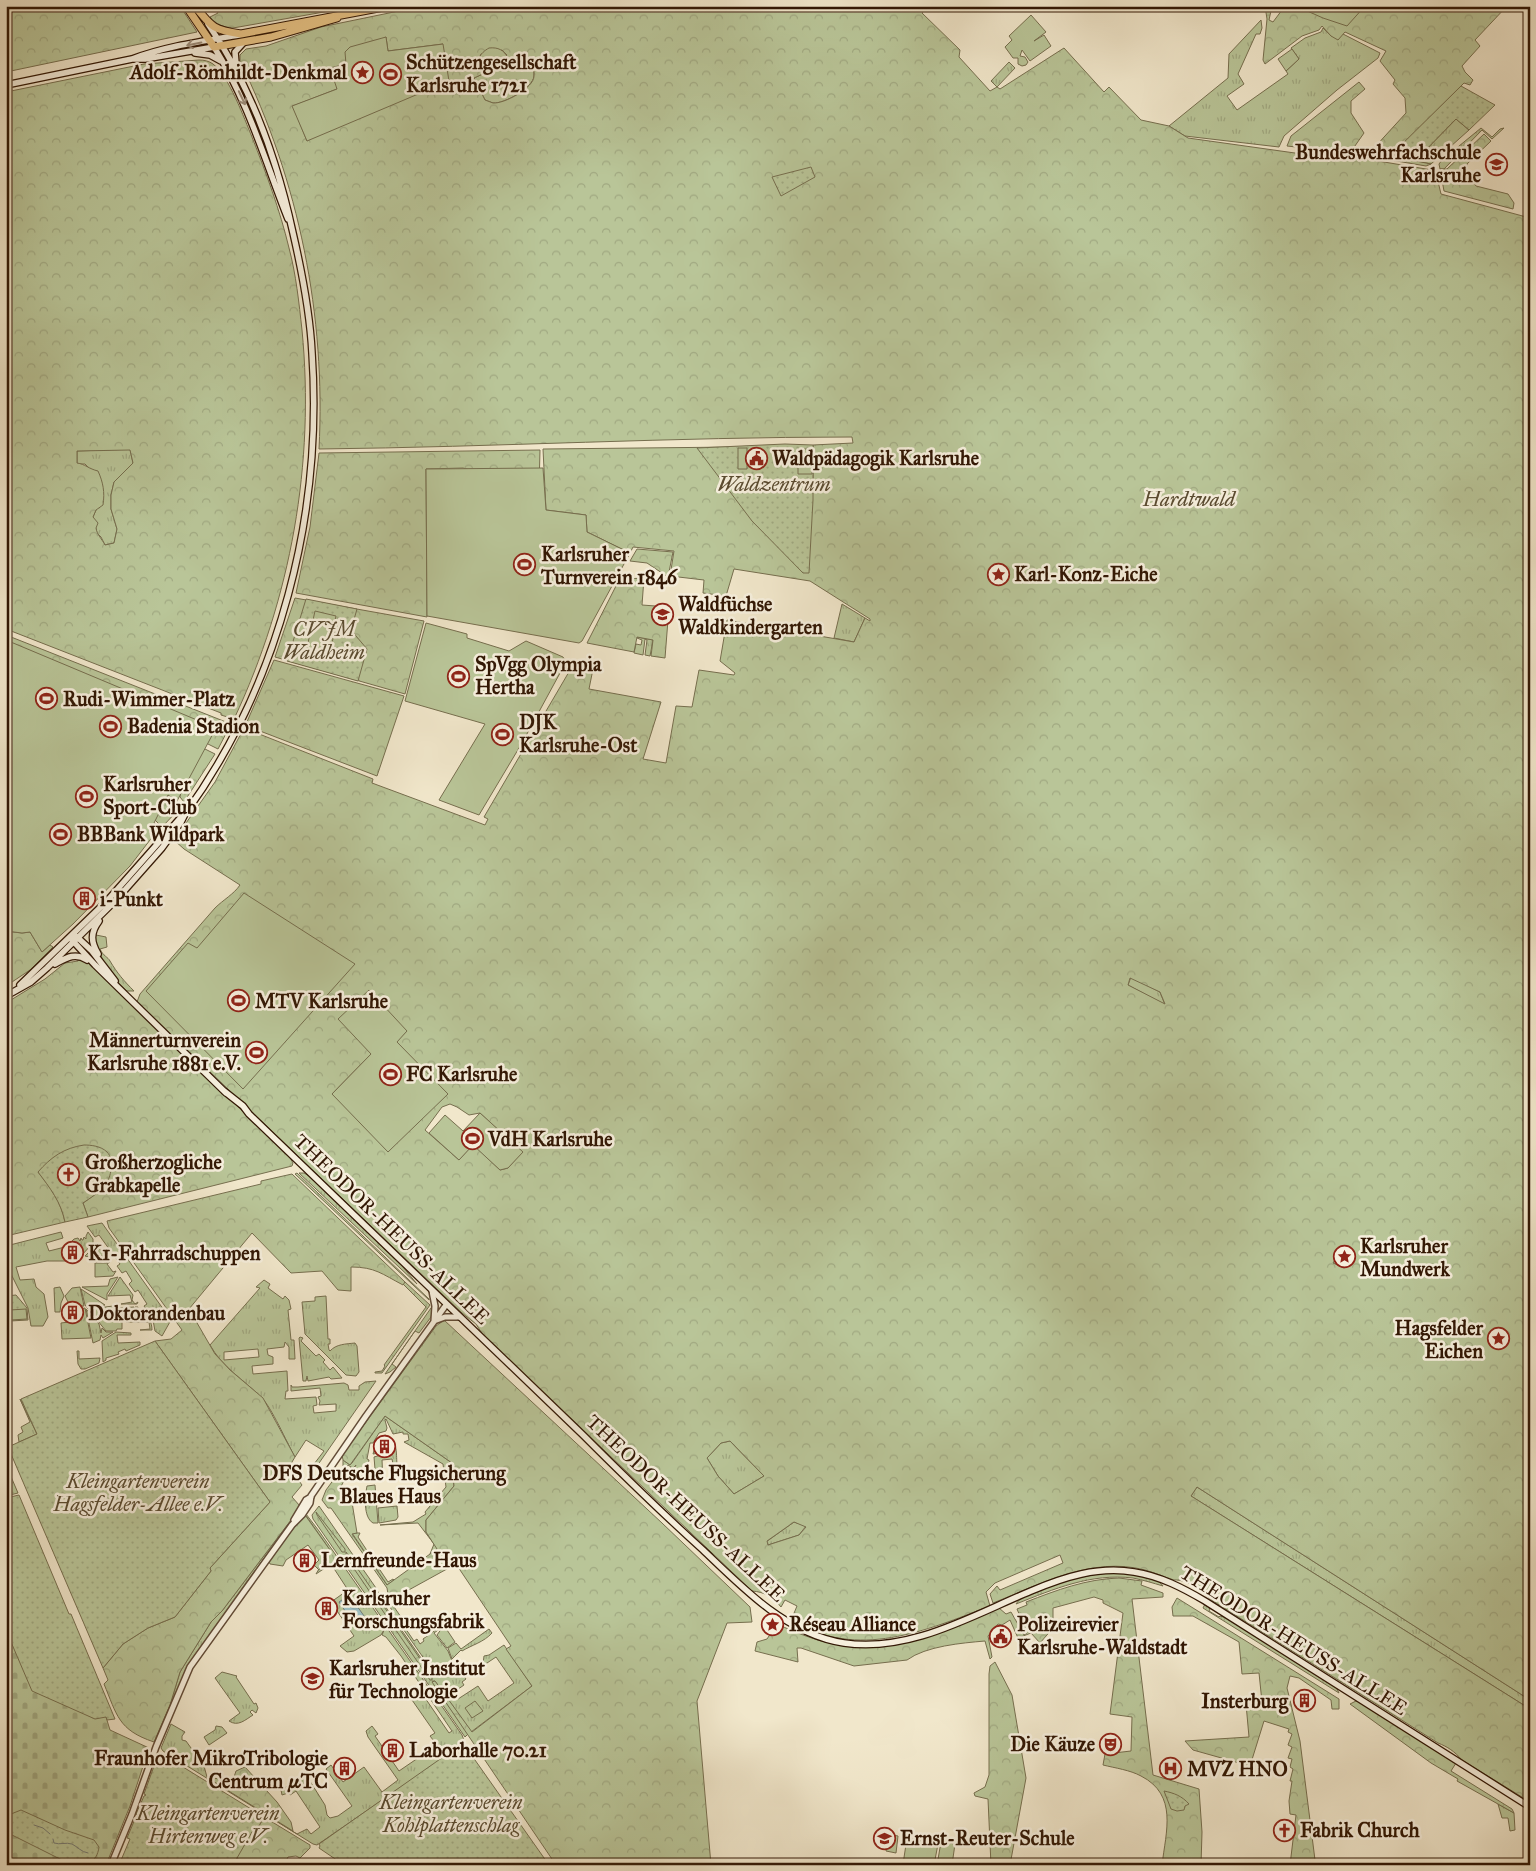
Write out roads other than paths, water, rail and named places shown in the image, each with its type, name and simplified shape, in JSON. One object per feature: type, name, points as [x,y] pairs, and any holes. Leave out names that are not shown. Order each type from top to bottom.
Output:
[{"type":"main road","points":[[186,6],[224,63],[254,125],[293,233]]},
{"type":"main road","points":[[105,967],[92,937],[94,928],[162,848],[181,822],[223,755],[259,681],[284,610],[302,537],[311,470],[314,380],[306,296],[288,205],[261,124],[237,71],[195,6]]},
{"type":"main road","points":[[132,59],[144,54],[210,40],[389,6]]},
{"type":"main road","points":[[6,84],[132,59],[145,59],[244,42],[328,22],[344,15]]},
{"type":"main road","points":[[207,22],[222,32],[241,34]]},
{"type":"main road","points":[[237,71],[235,55],[237,48],[244,42]]},
{"type":"main road","points":[[188,52],[208,54],[224,63]]},
{"type":"main road","points":[[47,968],[177,820],[185,814]]},
{"type":"main road","points":[[17,989],[110,907]]},
{"type":"main road","name":"THEODOR-HEUSS-ALLEE","points":[[74,938],[95,965],[224,1091],[243,1106],[249,1114],[446,1305],[727,1573],[768,1608],[808,1632],[827,1640],[845,1643],[866,1645],[894,1642],[938,1630],[1044,1585],[1070,1576],[1114,1570],[1147,1574],[1177,1586],[1205,1601],[1530,1807]]},
{"type":"main road","name":"THEODOR-HEUSS-ALLEE","points":[[74,938],[92,952],[120,989]]},
{"type":"main road","points":[[6,996],[30,982],[62,959],[74,956],[85,958],[95,965]]},
{"type":"street","points":[[432,1291],[435,1306],[434,1321]]},
{"type":"street","points":[[111,1865],[156,1748],[190,1667],[292,1525],[302,1515],[310,1503],[311,1496],[446,1305]]},
{"type":"street","points":[[434,1321],[445,1317],[459,1317]]},
{"type":"water","points":[[349,1595],[367,1620],[356,1627],[339,1602]]},
{"type":"waterway","points":[[34,1825],[43,1828],[50,1834]]},
{"type":"waterway","points":[[53,1839],[54,1843],[72,1844],[81,1851],[88,1853]]},
{"type":"place","name":"Adolf-Römhildt-Denkmal","points":[[363,72]]},
{"type":"place","name":"Schützengesellschaft Karlsruhe 1721","points":[[390,74]]},
{"type":"place","name":"Bundeswehrfachschule Karlsruhe","points":[[1497,164]]},
{"type":"place","name":"Waldpädagogik Karlsruhe","points":[[756,458]]},
{"type":"place","name":"Karlsruher Turnverein 1846","points":[[525,565]]},
{"type":"place","name":"Karl-Konz-Eiche","points":[[998,574]]},
{"type":"place","name":"Waldfüchse Waldkindergarten","points":[[662,615]]},
{"type":"place","name":"SpVgg Olympia Hertha","points":[[459,676]]},
{"type":"place","name":"Rudi-Wimmer-Platz","points":[[47,699]]},
{"type":"place","name":"Badenia Stadion","points":[[111,726]]},
{"type":"place","name":"DJK Karlsruhe-Ost","points":[[503,734]]},
{"type":"place","name":"Karlsruher Sport-Club","points":[[87,796]]},
{"type":"place","name":"BBBank Wildpark","points":[[61,834]]},
{"type":"place","name":"i-Punkt","points":[[84,899]]},
{"type":"place","name":"MTV Karlsruhe","points":[[239,1001]]},
{"type":"place","name":"Männerturnverein Karlsruhe 1881 e.V.","points":[[257,1052]]},
{"type":"place","name":"FC Karlsruhe","points":[[390,1074]]},
{"type":"place","name":"VdH Karlsruhe","points":[[472,1139]]},
{"type":"place","name":"Großherzogliche Grabkapelle","points":[[69,1174]]},
{"type":"place","name":"K1-Fahrradschuppen","points":[[72,1253]]},
{"type":"place","name":"Karlsruher Mundwerk","points":[[1344,1257]]},
{"type":"place","name":"Doktorandenbau","points":[[72,1313]]},
{"type":"place","name":"Hagsfelder Eichen","points":[[1499,1339]]},
{"type":"place","name":"DFS Deutsche Flugsicherung - Blaues Haus","points":[[384,1447]]},
{"type":"place","name":"Lernfreunde-Haus","points":[[305,1560]]},
{"type":"place","name":"Karlsruher Forschungsfabrik","points":[[326,1609]]},
{"type":"place","name":"Réseau Alliance","points":[[773,1624]]},
{"type":"place","name":"Polizeirevier Karlsruhe-Waldstadt","points":[[1001,1636]]},
{"type":"place","name":"Karlsruher Institut für Technologie","points":[[313,1679]]},
{"type":"place","name":"Insterburg","points":[[1304,1701]]},
{"type":"place","name":"Die Käuze","points":[[1111,1744]]},
{"type":"place","name":"Laborhalle 70.21","points":[[393,1750]]},
{"type":"place","name":"Fraunhofer MikroTribologie Centrum µTC","points":[[344,1769]]},
{"type":"place","name":"MVZ HNO","points":[[1171,1769]]},
{"type":"place","name":"Fabrik Church","points":[[1284,1830]]},
{"type":"place","name":"Ernst-Reuter-Schule","points":[[884,1838]]},
{"type":"park label","name":"Waldzentrum","points":[[774,484]]},
{"type":"park label","name":"Hardtwald","points":[[1189,499]]},
{"type":"park label","name":"CVJM Waldheim","points":[[324,640]]},
{"type":"park label","name":"Kleingartenverein Hagsfelder-Allee e.V.","points":[[138,1492]]},
{"type":"park label","name":"Kleingartenverein Kohlplattenschlag","points":[[451,1814]]},
{"type":"park label","name":"Kleingartenverein Hirtenweg e.V.","points":[[208,1824]]}]
